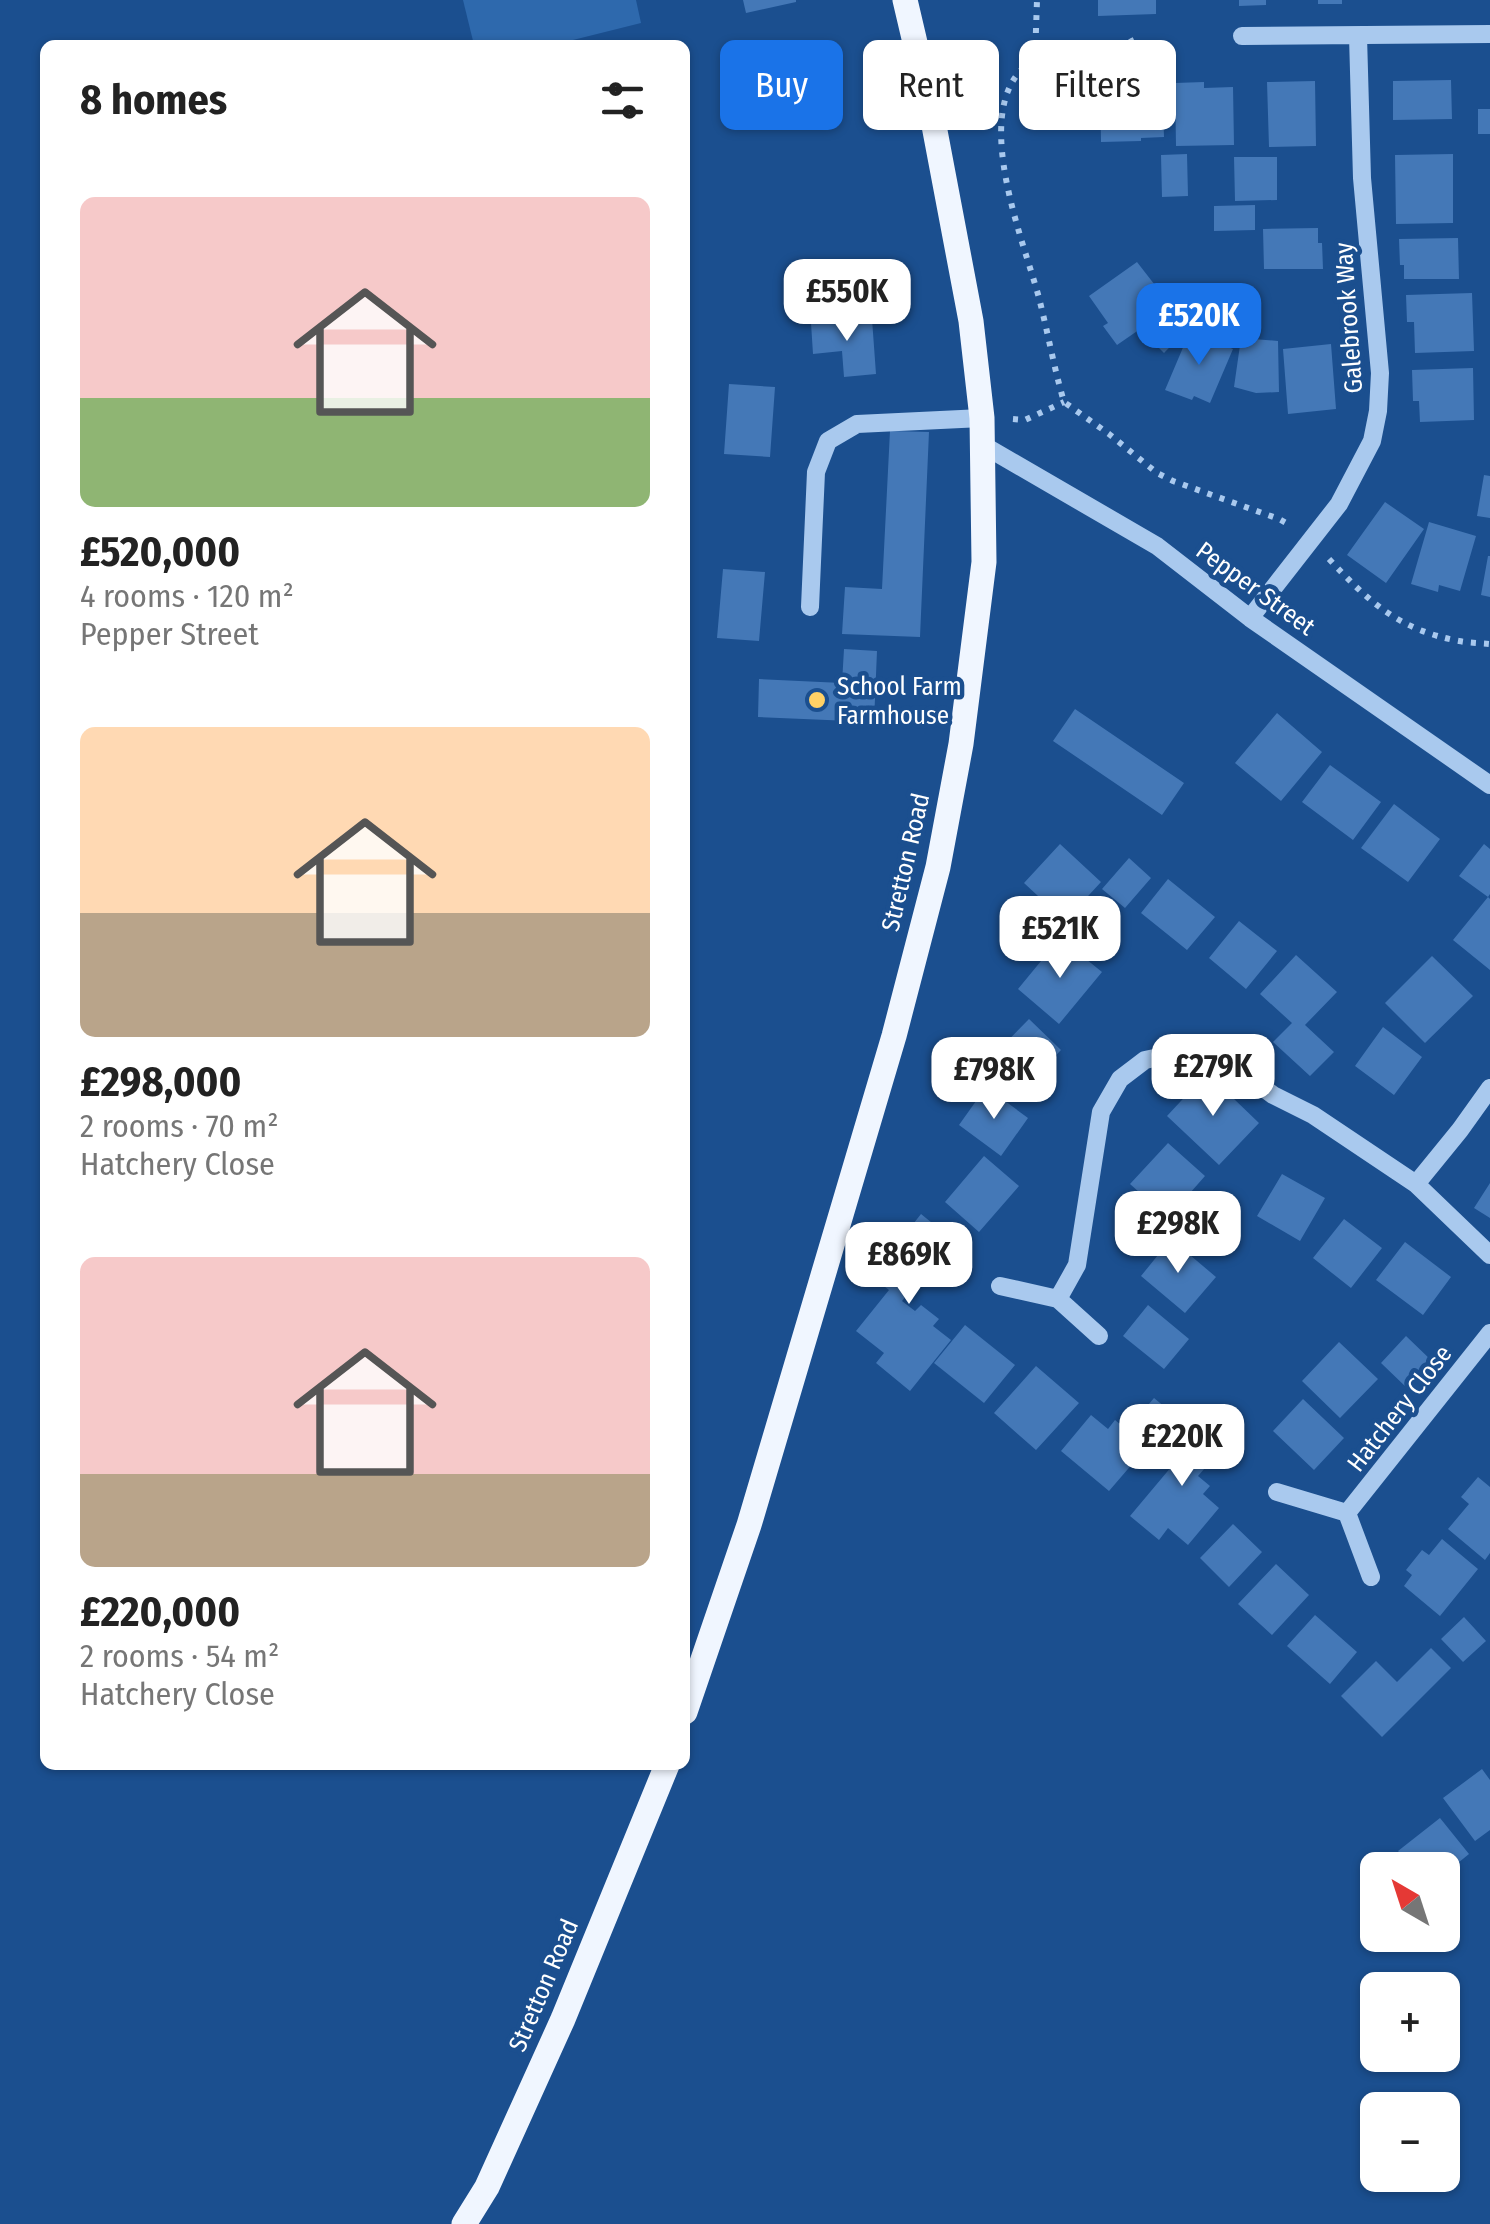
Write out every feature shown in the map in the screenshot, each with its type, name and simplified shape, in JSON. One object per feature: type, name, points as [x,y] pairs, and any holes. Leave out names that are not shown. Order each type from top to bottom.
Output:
[{"type":"main road","name":"Stretton Road","points":[[690,1697],[748,1525],[894,1036],[938,868],[961,744],[984,562],[982,418],[964,284],[932,115],[905,0]]},
{"type":"main road","name":"Stretton Road","points":[[464,2224],[487,2186],[555,2036],[665,1770]]},
{"type":"street","points":[[1242,36],[1490,34]]},
{"type":"street","name":"Galebrook Way","points":[[1250,618],[1339,504],[1372,441],[1378,411],[1380,373],[1362,178],[1358,36]]},
{"type":"street","points":[[810,606],[816,472],[828,441],[858,424],[982,418]]},
{"type":"street","name":"Pepper Street","points":[[983,445],[1157,546],[1250,618],[1490,786]]},
{"type":"street","points":[[1058,1299],[1077,1266],[1101,1112],[1120,1079],[1145,1060],[1186,1051],[1234,1066],[1273,1095],[1313,1115],[1416,1184],[1490,1255]]},
{"type":"street","points":[[1416,1184],[1490,1088]]},
{"type":"street","points":[[1000,1286],[1058,1299],[1098,1336]]},
{"type":"street","name":"Hatchery Close","points":[[1347,1513],[1490,1332]]},
{"type":"street","points":[[1277,1492],[1347,1513],[1371,1577]]},
{"type":"path","points":[[1035,40],[1036,0]]},
{"type":"path","points":[[1019,73],[1003,116],[1006,184],[1064,402],[1173,482],[1291,526]]},
{"type":"path","points":[[982,418],[1025,420],[1064,402]]},
{"type":"path","points":[[1328,558],[1364,596],[1393,617],[1438,636],[1490,644]]},
{"type":"shaded area","points":[[463,0],[636,0],[641,23],[573,40],[473,40]]},
{"type":"building","points":[[743,0],[796,0],[796,2],[746,13]]},
{"type":"building","points":[[1098,0],[1156,0],[1156,14],[1098,16]]},
{"type":"building","points":[[1239,0],[1266,0],[1266,5],[1239,6]]},
{"type":"building","points":[[1318,0],[1342,0],[1342,4],[1318,4]]},
{"type":"building","points":[[1451,80],[1452,119],[1393,120],[1393,81]]},
{"type":"building","points":[[1315,81],[1316,146],[1269,147],[1267,82]]},
{"type":"building","points":[[1204,82],[1204,88],[1233,87],[1234,145],[1176,146],[1176,83]]},
{"type":"building","points":[[1478,109],[1490,109],[1490,134],[1478,134]]},
{"type":"building","points":[[1101,130],[1164,130],[1164,137],[1101,142]]},
{"type":"building","points":[[1187,154],[1188,196],[1162,197],[1161,155]]},
{"type":"building","points":[[1453,154],[1453,223],[1396,224],[1395,155]]},
{"type":"building","points":[[1234,157],[1277,157],[1277,200],[1235,201]]},
{"type":"building","points":[[1255,205],[1255,230],[1214,231],[1214,206]]},
{"type":"building","points":[[1318,228],[1323,269],[1264,269],[1263,229]]},
{"type":"building","points":[[1458,238],[1459,279],[1404,279],[1399,239]]},
{"type":"building","points":[[1137,262],[1172,307],[1117,345],[1103,326],[1108,323],[1089,296]]},
{"type":"building","points":[[1472,293],[1474,351],[1415,353],[1414,322],[1407,322],[1406,295]]},
{"type":"building","points":[[1177,307],[1193,323],[1164,353],[1148,337]]},
{"type":"building","points":[[872,319],[876,374],[844,377],[842,351],[813,354],[811,323]]},
{"type":"building","points":[[1190,331],[1233,349],[1210,403],[1165,390]]},
{"type":"building","points":[[1241,338],[1278,341],[1279,392],[1256,393],[1234,387]]},
{"type":"building","points":[[1331,344],[1336,409],[1288,414],[1283,349]]},
{"type":"building","points":[[1473,368],[1474,420],[1420,422],[1419,401],[1413,401],[1412,370]]},
{"type":"building","points":[[729,384],[775,387],[770,457],[724,454]]},
{"type":"building","points":[[890,431],[929,432],[920,637],[842,634],[845,587],[882,589]]},
{"type":"building","points":[[1484,475],[1490,476],[1490,518],[1477,516]]},
{"type":"building","points":[[1385,502],[1424,529],[1386,583],[1347,555]]},
{"type":"building","points":[[1429,522],[1476,536],[1460,591],[1439,585],[1438,592],[1411,584]]},
{"type":"building","points":[[1490,556],[1490,597],[1481,595]]},
{"type":"building","points":[[723,569],[765,572],[759,641],[717,638]]},
{"type":"building","name":"School Farm Farmhouse","points":[[844,649],[877,651],[874,722],[758,717],[759,679],[842,683]]},
{"type":"building","points":[[1075,709],[1184,783],[1162,815],[1053,741]]},
{"type":"building","points":[[1277,713],[1322,752],[1281,801],[1235,763]]},
{"type":"building","points":[[1330,765],[1381,802],[1353,840],[1302,802]]},
{"type":"building","points":[[1394,804],[1440,839],[1408,882],[1361,848]]},
{"type":"building","points":[[1060,844],[1101,882],[1065,921],[1024,883]]},
{"type":"building","points":[[1484,844],[1490,849],[1488,897],[1459,876]]},
{"type":"building","points":[[1129,858],[1151,878],[1125,908],[1102,889]]},
{"type":"building","points":[[1168,879],[1215,917],[1187,950],[1141,913]]},
{"type":"building","points":[[1490,899],[1490,970],[1453,940]]},
{"type":"building","points":[[1239,921],[1277,951],[1246,989],[1209,958]]},
{"type":"building","points":[[1060,938],[1102,972],[1059,1024],[1018,989]]},
{"type":"building","points":[[1296,955],[1337,992],[1305,1025],[1334,1052],[1310,1076],[1273,1042],[1292,1023],[1260,994]]},
{"type":"building","points":[[1432,956],[1473,996],[1425,1043],[1385,1003]]},
{"type":"building","points":[[1029,1019],[1061,1050],[1017,1096],[984,1065]]},
{"type":"building","points":[[1383,1027],[1422,1057],[1394,1095],[1355,1066]]},
{"type":"building","points":[[1207,1073],[1259,1123],[1219,1165],[1167,1116]]},
{"type":"building","points":[[986,1087],[1028,1118],[1001,1156],[959,1125]]},
{"type":"building","points":[[1168,1143],[1205,1176],[1168,1218],[1130,1184]]},
{"type":"building","points":[[984,1156],[1019,1186],[979,1232],[945,1202]]},
{"type":"building","points":[[1282,1174],[1325,1198],[1300,1241],[1257,1216]]},
{"type":"building","points":[[1490,1183],[1490,1218],[1474,1208]]},
{"type":"building","points":[[921,1214],[958,1244],[934,1274],[928,1269],[902,1301],[915,1311],[921,1305],[939,1319],[933,1326],[951,1340],[910,1391],[876,1363],[884,1353],[856,1331],[889,1290],[880,1283],[899,1258],[891,1252]]},
{"type":"building","points":[[1344,1219],[1382,1248],[1351,1288],[1313,1258]]},
{"type":"building","points":[[1171,1239],[1216,1277],[1185,1313],[1141,1276]]},
{"type":"building","points":[[1405,1242],[1451,1277],[1423,1315],[1376,1280]]},
{"type":"building","points":[[1148,1305],[1189,1339],[1164,1369],[1123,1336]]},
{"type":"building","points":[[965,1325],[1015,1365],[984,1403],[934,1363]]},
{"type":"building","points":[[1406,1336],[1433,1362],[1407,1388],[1381,1363]]},
{"type":"building","points":[[1339,1342],[1378,1379],[1340,1418],[1302,1381]]},
{"type":"building","points":[[1036,1366],[1079,1403],[1036,1450],[994,1413]]},
{"type":"building","points":[[1154,1398],[1183,1422],[1154,1456],[1146,1448],[1109,1491],[1061,1451],[1091,1415],[1108,1429],[1115,1420],[1127,1430]]},
{"type":"building","points":[[1303,1399],[1344,1438],[1314,1470],[1273,1431]]},
{"type":"building","points":[[1197,1419],[1226,1444],[1198,1476],[1210,1486],[1203,1494],[1219,1508],[1188,1545],[1168,1528],[1159,1540],[1130,1516],[1177,1460],[1169,1453]]},
{"type":"building","points":[[1478,1477],[1490,1487],[1490,1553],[1485,1560],[1448,1529],[1469,1504],[1461,1497]]},
{"type":"building","points":[[1233,1524],[1262,1552],[1229,1587],[1200,1558]]},
{"type":"building","points":[[1442,1539],[1478,1569],[1440,1616],[1404,1586],[1412,1575],[1406,1570],[1422,1550],[1429,1555]]},
{"type":"building","points":[[1276,1564],[1309,1595],[1272,1635],[1238,1604]]},
{"type":"building","points":[[1315,1615],[1357,1652],[1330,1684],[1287,1646]]},
{"type":"building","points":[[1464,1617],[1486,1641],[1463,1662],[1441,1639]]},
{"type":"building","points":[[1431,1648],[1451,1668],[1382,1737],[1341,1696],[1376,1661],[1397,1682]]},
{"type":"building","points":[[1482,1769],[1490,1780],[1490,1830],[1475,1841],[1443,1798]]},
{"type":"building","points":[[1440,1818],[1469,1854],[1460,1861],[1460,1852],[1398,1851]]},
{"type":"place","name":"School Farm Farmhouse","points":[[817,700]]}]
